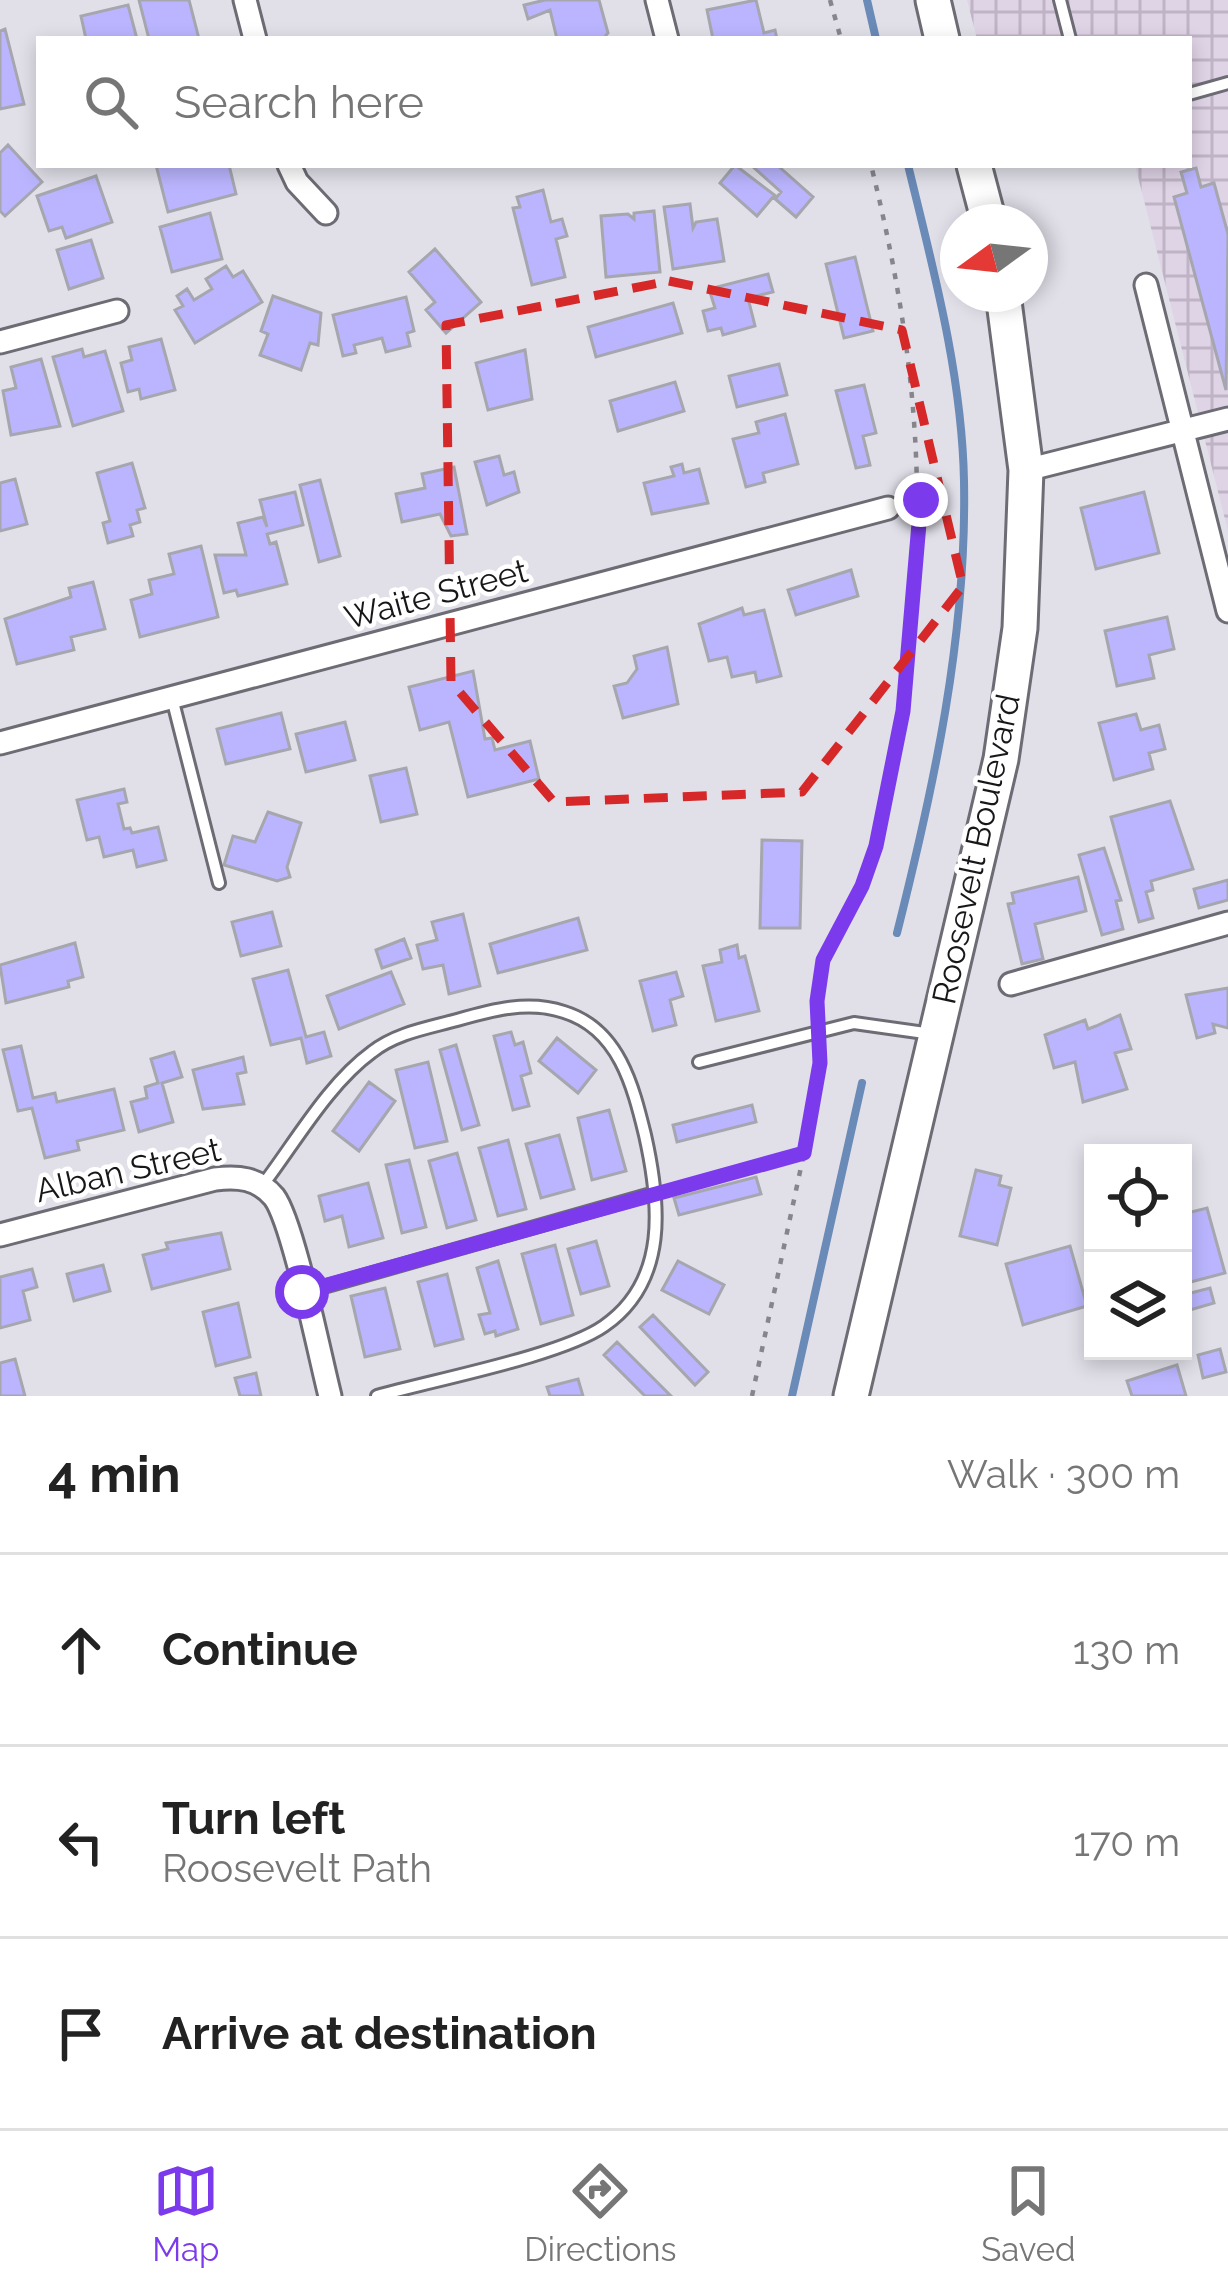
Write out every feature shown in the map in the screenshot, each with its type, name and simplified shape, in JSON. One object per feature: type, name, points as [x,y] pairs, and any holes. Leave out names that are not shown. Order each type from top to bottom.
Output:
[{"type":"main road","points":[[933,0],[942,36]]},
{"type":"main road","points":[[975,168],[984,204]]},
{"type":"main road","name":"Roosevelt Boulevard","points":[[851,1396],[1001,759],[1020,628],[1026,470],[1005,312]]},
{"type":"street","points":[[245,0],[254,36]]},
{"type":"street","points":[[657,0],[666,36]]},
{"type":"street","points":[[290,168],[326,214]]},
{"type":"street","points":[[1146,285],[1228,611]]},
{"type":"street","points":[[0,342],[117,311]]},
{"type":"street","points":[[1026,470],[1228,419]]},
{"type":"street","name":"Waite Street","points":[[0,743],[888,508]]},
{"type":"street","points":[[1011,984],[1228,923]]},
{"type":"street","name":"Alban Street","points":[[0,1234],[215,1178],[240,1176],[262,1186],[283,1212],[330,1396]]},
{"type":"lane","points":[[1060,0],[1069,36]]},
{"type":"lane","points":[[1192,93],[1228,82]]},
{"type":"lane","points":[[172,698],[219,883]]},
{"type":"lane","points":[[262,1186],[352,1069],[373,1050],[401,1035],[492,1010],[532,1006],[567,1012],[597,1030],[620,1056],[634,1088],[658,1192],[657,1227],[645,1279],[604,1326],[576,1341],[377,1396]]},
{"type":"lane","points":[[699,1062],[871,1023],[935,1035]]},
{"type":"lane","points":[[302,1292],[658,1192]]},
{"type":"path","points":[[830,0],[840,36]]},
{"type":"path","points":[[752,1396],[820,1063],[823,960],[862,886],[876,846],[903,711],[919,564],[918,446],[909,360],[893,255],[873,168]]},
{"type":"path","points":[[658,1192],[804,1153]]},
{"type":"highlighted area","points":[[669,281],[902,330],[963,586],[802,792],[554,802],[451,682],[446,325]]},
{"type":"shaded area","points":[[967,0],[1228,0],[1228,531],[1136,168],[1192,168],[1192,36],[976,36]]},
{"type":"building","points":[[139,0],[189,0],[198,36],[148,36]]},
{"type":"building","points":[[599,0],[608,33],[556,36],[550,10],[528,19],[524,5]]},
{"type":"building","points":[[756,0],[764,33],[775,30],[776,36],[712,36],[707,10]]},
{"type":"building","points":[[128,5],[136,36],[85,36],[81,16]]},
{"type":"building","points":[[5,29],[24,104],[0,109],[0,31]]},
{"type":"building","points":[[8,145],[42,182],[5,216],[0,211],[0,153]]},
{"type":"building","points":[[157,168],[230,168],[236,194],[168,212]]},
{"type":"building","points":[[732,168],[739,168],[777,197],[781,192],[754,168],[780,168],[813,197],[796,217],[773,197],[757,216],[720,183]]},
{"type":"building","points":[[1196,168],[1201,187],[1214,183],[1228,234],[1226,390],[1174,197],[1187,193],[1181,172]]},
{"type":"building","points":[[96,176],[112,222],[66,238],[62,227],[49,231],[37,196]]},
{"type":"building","points":[[543,190],[551,222],[562,219],[567,236],[556,239],[565,277],[532,285],[513,208],[520,207],[517,197]]},
{"type":"building","points":[[690,204],[693,228],[696,222],[717,219],[724,261],[673,269],[664,207]]},
{"type":"building","points":[[654,211],[660,272],[606,277],[601,216],[628,214],[634,219],[634,213]]},
{"type":"building","points":[[210,213],[222,259],[172,272],[160,227]]},
{"type":"building","points":[[91,240],[103,278],[69,289],[57,250]]},
{"type":"building","points":[[435,249],[481,302],[446,333],[426,310],[435,302],[409,272]]},
{"type":"building","points":[[855,257],[873,331],[844,338],[826,264]]},
{"type":"building","points":[[226,266],[233,277],[243,271],[262,302],[195,343],[175,310],[183,306],[177,296],[187,289],[194,300],[212,289],[206,279]]},
{"type":"building","points":[[768,274],[773,292],[748,298],[755,326],[723,335],[721,328],[708,331],[703,311],[715,308],[709,289]]},
{"type":"building","points":[[273,296],[321,313],[318,345],[310,343],[301,370],[260,355],[268,334],[261,331]]},
{"type":"building","points":[[406,297],[414,331],[407,333],[410,346],[386,352],[382,338],[354,345],[356,353],[343,356],[333,315]]},
{"type":"building","points":[[673,303],[682,333],[596,357],[588,327]]},
{"type":"building","points":[[161,339],[175,390],[141,399],[139,389],[128,392],[121,363],[132,360],[129,347]]},
{"type":"building","points":[[82,349],[84,357],[105,351],[123,411],[73,426],[53,357]]},
{"type":"building","points":[[525,350],[532,399],[488,410],[476,363]]},
{"type":"building","points":[[41,359],[60,426],[11,435],[3,391],[16,388],[11,367]]},
{"type":"building","points":[[779,364],[787,395],[737,407],[729,376]]},
{"type":"building","points":[[675,382],[684,411],[618,431],[610,401]]},
{"type":"building","points":[[864,385],[876,433],[863,436],[870,465],[856,468],[836,391]]},
{"type":"building","points":[[785,414],[798,464],[763,473],[765,482],[746,487],[733,439],[759,433],[756,422]]},
{"type":"building","points":[[499,456],[504,475],[514,472],[519,492],[487,505],[475,462]]},
{"type":"building","points":[[132,463],[145,508],[137,510],[140,522],[130,525],[133,536],[108,543],[103,523],[110,521],[97,473]]},
{"type":"building","points":[[682,464],[684,473],[699,469],[708,503],[652,514],[644,483],[674,476],[671,467]]},
{"type":"building","points":[[454,467],[467,534],[451,536],[440,514],[402,522],[396,494],[425,488],[422,474]]},
{"type":"building","points":[[15,479],[27,524],[0,531],[0,483]]},
{"type":"building","points":[[320,480],[340,556],[319,562],[300,485]]},
{"type":"building","points":[[295,492],[303,525],[267,534],[270,544],[276,542],[287,584],[238,596],[236,590],[224,593],[215,555],[246,555],[238,523],[263,517],[267,527],[260,500]]},
{"type":"building","points":[[1144,492],[1159,553],[1096,569],[1081,508]]},
{"type":"building","points":[[201,546],[218,617],[140,637],[131,600],[152,594],[149,580],[174,574],[169,554]]},
{"type":"building","points":[[851,570],[858,596],[796,615],[788,590]]},
{"type":"building","points":[[93,582],[105,629],[71,637],[74,650],[17,664],[5,619],[71,597],[69,588]]},
{"type":"building","points":[[742,608],[744,615],[764,610],[781,676],[757,682],[755,672],[732,677],[727,657],[709,661],[699,624]]},
{"type":"building","points":[[1167,617],[1174,649],[1149,655],[1154,678],[1117,686],[1105,631]]},
{"type":"building","points":[[667,647],[678,704],[623,718],[614,686],[627,683],[637,669],[634,656]]},
{"type":"building","points":[[473,671],[485,739],[492,738],[495,750],[530,741],[539,779],[468,797],[449,722],[420,730],[409,687]]},
{"type":"building","points":[[281,713],[290,749],[226,764],[217,729]]},
{"type":"building","points":[[1136,714],[1141,730],[1159,725],[1165,749],[1149,753],[1153,769],[1114,780],[1099,723]]},
{"type":"building","points":[[345,722],[355,760],[306,772],[296,734]]},
{"type":"building","points":[[406,768],[417,814],[381,822],[370,776]]},
{"type":"building","points":[[124,789],[127,802],[118,804],[124,829],[132,833],[158,827],[166,860],[137,867],[133,850],[104,857],[99,837],[87,840],[77,800]]},
{"type":"building","points":[[1170,801],[1193,869],[1151,881],[1153,890],[1146,892],[1153,918],[1139,922],[1111,817]]},
{"type":"building","points":[[268,812],[301,823],[287,867],[290,877],[277,881],[224,865],[233,836],[255,842]]},
{"type":"building","points":[[762,840],[802,841],[800,928],[760,928]]},
{"type":"building","points":[[1104,848],[1121,900],[1116,901],[1123,929],[1102,935],[1079,855]]},
{"type":"building","points":[[1078,877],[1086,911],[1035,924],[1043,959],[1022,964],[1008,904],[1014,903],[1012,893]]},
{"type":"building","points":[[1228,880],[1228,900],[1199,908],[1194,889]]},
{"type":"building","points":[[272,912],[281,946],[241,956],[232,922]]},
{"type":"building","points":[[463,914],[480,986],[449,994],[443,965],[423,969],[417,945],[437,940],[432,922]]},
{"type":"building","points":[[578,918],[587,950],[498,973],[490,944]]},
{"type":"building","points":[[404,939],[411,958],[382,968],[376,950]]},
{"type":"building","points":[[75,943],[83,977],[68,981],[69,987],[6,1003],[0,965]]},
{"type":"building","points":[[737,945],[739,958],[745,956],[759,1011],[716,1021],[703,966],[722,962],[720,950]]},
{"type":"building","points":[[288,970],[306,1037],[324,1032],[331,1056],[307,1063],[301,1038],[271,1045],[253,979]]},
{"type":"building","points":[[391,972],[404,1004],[339,1029],[327,996]]},
{"type":"building","points":[[676,972],[683,996],[670,1000],[676,1025],[653,1031],[640,981]]},
{"type":"building","points":[[1228,988],[1228,1028],[1213,1024],[1215,1033],[1197,1038],[1186,995]]},
{"type":"building","points":[[1120,1015],[1131,1049],[1115,1053],[1127,1089],[1083,1102],[1075,1062],[1054,1068],[1045,1035],[1085,1020],[1088,1029]]},
{"type":"building","points":[[511,1032],[515,1045],[523,1042],[531,1073],[521,1076],[529,1106],[513,1110],[494,1036]]},
{"type":"building","points":[[557,1038],[596,1070],[578,1093],[539,1061]]},
{"type":"building","points":[[456,1045],[479,1125],[462,1130],[440,1050]]},
{"type":"building","points":[[21,1046],[33,1098],[55,1093],[57,1102],[114,1089],[124,1130],[77,1141],[79,1150],[45,1158],[32,1108],[18,1111],[3,1050]]},
{"type":"building","points":[[174,1052],[182,1077],[162,1083],[173,1122],[139,1132],[131,1102],[147,1098],[145,1087],[158,1083],[151,1059]]},
{"type":"building","points":[[243,1057],[246,1072],[237,1074],[244,1104],[203,1109],[193,1070]]},
{"type":"building","points":[[428,1062],[447,1141],[415,1148],[396,1070]]},
{"type":"building","points":[[369,1082],[395,1101],[359,1151],[333,1131]]},
{"type":"building","points":[[752,1105],[756,1122],[677,1142],[673,1125]]},
{"type":"building","points":[[609,1110],[626,1171],[592,1180],[578,1118]]},
{"type":"building","points":[[559,1135],[574,1189],[541,1198],[526,1144]]},
{"type":"building","points":[[508,1140],[526,1209],[498,1216],[479,1148]]},
{"type":"building","points":[[457,1153],[476,1220],[447,1228],[429,1161]]},
{"type":"building","points":[[409,1160],[426,1227],[402,1233],[386,1165]]},
{"type":"building","points":[[976,1170],[1001,1176],[999,1185],[1011,1188],[997,1245],[960,1236]]},
{"type":"building","points":[[756,1177],[761,1194],[679,1215],[674,1198]]},
{"type":"building","points":[[368,1183],[383,1238],[349,1247],[342,1216],[325,1221],[319,1196]]},
{"type":"building","points":[[1207,1208],[1225,1273],[1192,1282],[1192,1252],[1192,1212]]},
{"type":"building","points":[[221,1233],[230,1269],[152,1289],[143,1255],[168,1249],[166,1243]]},
{"type":"building","points":[[596,1241],[609,1286],[581,1294],[568,1249]]},
{"type":"building","points":[[555,1245],[573,1315],[541,1324],[522,1254]]},
{"type":"building","points":[[1070,1246],[1084,1307],[1023,1325],[1006,1264]]},
{"type":"building","points":[[498,1261],[518,1329],[496,1336],[495,1331],[485,1334],[479,1315],[490,1313],[477,1268]]},
{"type":"building","points":[[678,1261],[724,1285],[709,1314],[662,1290]]},
{"type":"building","points":[[103,1265],[110,1291],[74,1301],[67,1274]]},
{"type":"building","points":[[32,1269],[37,1287],[23,1291],[30,1320],[0,1328],[0,1277]]},
{"type":"building","points":[[447,1274],[463,1339],[435,1346],[418,1282]]},
{"type":"building","points":[[385,1288],[400,1349],[365,1357],[351,1296]]},
{"type":"building","points":[[1210,1288],[1214,1303],[1192,1309],[1192,1293]]},
{"type":"building","points":[[238,1303],[250,1357],[216,1366],[203,1312]]},
{"type":"building","points":[[653,1315],[708,1372],[695,1385],[640,1327]]},
{"type":"building","points":[[617,1342],[671,1396],[645,1396],[604,1355]]},
{"type":"building","points":[[1220,1349],[1226,1372],[1203,1378],[1198,1355]]},
{"type":"building","points":[[15,1359],[25,1396],[0,1396],[0,1363]]},
{"type":"building","points":[[1177,1365],[1186,1396],[1132,1396],[1127,1381]]},
{"type":"building","points":[[256,1373],[261,1396],[240,1396],[235,1378]]},
{"type":"building","points":[[578,1379],[583,1396],[550,1396],[547,1387]]},
{"type":"waterway","points":[[867,0],[875,36]]},
{"type":"waterway","points":[[897,933],[946,710],[960,596],[964,481],[945,322],[909,168]]},
{"type":"waterway","points":[[792,1396],[862,1083]]},
{"type":"route","points":[[302,1292],[804,1153],[820,1063],[817,1001],[823,960],[862,886],[876,846],[903,711],[913,637],[921,500]]}]
